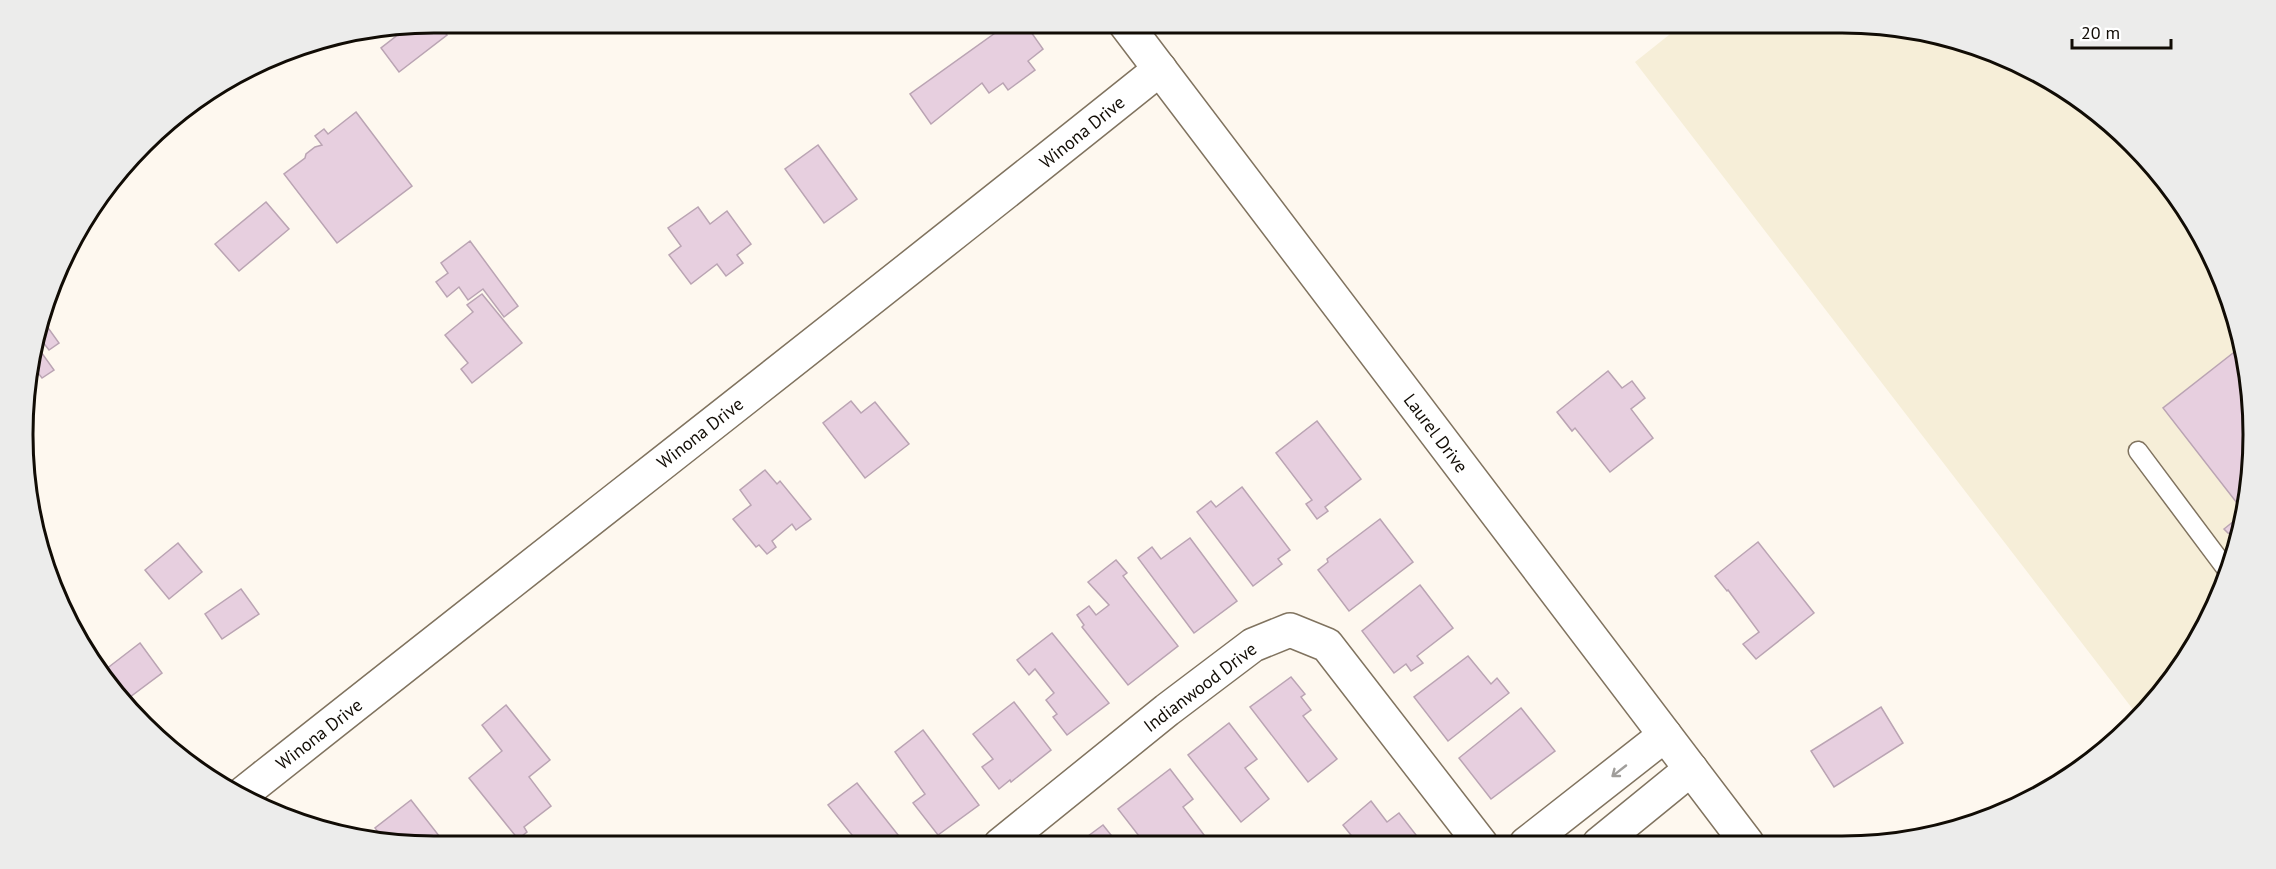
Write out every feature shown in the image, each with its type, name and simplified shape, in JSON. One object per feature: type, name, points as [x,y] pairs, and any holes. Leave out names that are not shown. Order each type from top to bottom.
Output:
[{"type":"street","name":"Laurel Drive","points":[[1132,33],[1742,836]]},
{"type":"street","name":"Winona Drive","points":[[248,790],[927,257],[1160,69]]},
{"type":"street","name":"Indianwood Drive","points":[[1011,836],[1167,710],[1253,645],[1290,630],[1327,645],[1475,836]]},
{"type":"street","points":[[1537,836],[1665,735]]},
{"type":"street","points":[[1609,836],[1691,769]]},
{"type":"lane","points":[[2138,452],[2222,564]]},
{"type":"shaded area","points":[[1671,33],[1868,34],[1894,36],[1945,47],[1971,54],[2019,74],[2065,101],[2106,133],[2160,190],[2202,257],[2222,305],[2240,382],[2242,461],[2240,487],[2229,538],[2222,564],[2202,612],[2175,658],[2133,710],[1635,62]]},
{"type":"building","points":[[446,33],[447,35],[399,72],[381,48],[398,35]]},
{"type":"building","points":[[995,33],[1032,33],[1043,49],[1028,61],[1035,70],[1008,90],[1003,83],[989,93],[982,83],[931,124],[910,94]]},
{"type":"building","points":[[356,112],[412,186],[337,243],[284,174],[315,147],[322,145],[315,136],[324,129],[328,134]]},
{"type":"building","points":[[818,145],[857,199],[824,223],[785,169]]},
{"type":"building","points":[[266,202],[289,229],[239,271],[215,244]]},
{"type":"building","points":[[698,207],[710,224],[727,211],[751,244],[737,255],[743,263],[726,276],[717,264],[691,284],[669,255],[681,246],[668,228]]},
{"type":"building","points":[[470,241],[518,306],[504,317],[483,289],[468,300],[459,287],[447,297],[436,282],[448,273],[441,263]]},
{"type":"building","points":[[482,294],[522,343],[472,383],[461,369],[468,363],[445,335],[473,312],[467,305]]},
{"type":"building","points":[[48,328],[59,343],[49,350],[44,344]]},
{"type":"building","points":[[2234,352],[2240,382],[2243,434],[2237,503],[2163,408]]},
{"type":"building","points":[[42,353],[54,370],[42,378],[38,373]]},
{"type":"building","points":[[1608,371],[1622,388],[1632,381],[1645,398],[1631,409],[1653,438],[1610,472],[1575,428],[1572,431],[1557,412]]},
{"type":"building","points":[[851,401],[861,413],[875,402],[909,444],[865,478],[823,423]]},
{"type":"building","points":[[1317,421],[1361,479],[1325,507],[1328,511],[1317,519],[1306,504],[1312,500],[1276,453]]},
{"type":"building","points":[[765,470],[777,484],[780,481],[811,519],[796,530],[792,524],[772,541],[776,547],[767,554],[759,545],[756,547],[733,519],[751,505],[740,490]]},
{"type":"building","points":[[1242,487],[1290,550],[1278,559],[1282,564],[1253,586],[1197,512],[1211,501],[1216,507]]},
{"type":"building","points":[[1380,519],[1413,562],[1349,611],[1318,570],[1328,562],[1327,559]]},
{"type":"building","points":[[2233,522],[2230,534],[2224,529]]},
{"type":"building","points":[[1190,538],[1237,601],[1194,633],[1138,558],[1152,547],[1161,559]]},
{"type":"building","points":[[1758,542],[1814,613],[1756,659],[1743,644],[1759,632],[1715,576]]},
{"type":"building","points":[[178,543],[202,572],[169,599],[145,570]]},
{"type":"building","points":[[1116,560],[1127,573],[1123,576],[1178,646],[1128,685],[1082,627],[1084,625],[1077,615],[1089,606],[1096,615],[1109,605],[1088,582]]},
{"type":"building","points":[[1420,585],[1453,628],[1417,656],[1423,663],[1411,671],[1406,664],[1394,673],[1362,631]]},
{"type":"building","points":[[241,589],[259,614],[222,639],[205,614]]},
{"type":"building","points":[[1052,633],[1109,703],[1067,735],[1053,717],[1057,714],[1046,700],[1054,693],[1035,669],[1029,675],[1017,660]]},
{"type":"building","points":[[140,643],[162,673],[131,696],[108,668]]},
{"type":"building","points":[[1468,656],[1491,684],[1497,678],[1509,693],[1448,741],[1414,697]]},
{"type":"building","points":[[1291,677],[1305,694],[1301,697],[1311,710],[1303,716],[1337,759],[1308,782],[1250,707]]},
{"type":"building","points":[[1014,702],[1051,750],[999,789],[982,767],[993,759],[973,734]]},
{"type":"building","points":[[506,705],[550,760],[529,777],[551,806],[524,827],[527,832],[522,836],[516,836],[469,778],[502,751],[482,725]]},
{"type":"building","points":[[1881,707],[1903,743],[1834,787],[1811,751]]},
{"type":"building","points":[[1521,708],[1555,751],[1491,799],[1459,758]]},
{"type":"building","points":[[1229,723],[1257,759],[1245,768],[1269,799],[1241,822],[1188,755]]},
{"type":"building","points":[[923,730],[979,805],[938,835],[913,803],[925,794],[895,752]]},
{"type":"building","points":[[1170,769],[1193,799],[1183,807],[1204,835],[1139,836],[1118,809]]},
{"type":"building","points":[[857,783],[899,836],[853,836],[828,805]]},
{"type":"building","points":[[411,800],[439,836],[382,833],[375,828]]},
{"type":"building","points":[[1371,801],[1387,822],[1399,813],[1417,836],[1352,836],[1343,825]]},
{"type":"building","points":[[1103,825],[1112,836],[1088,836]]}]
